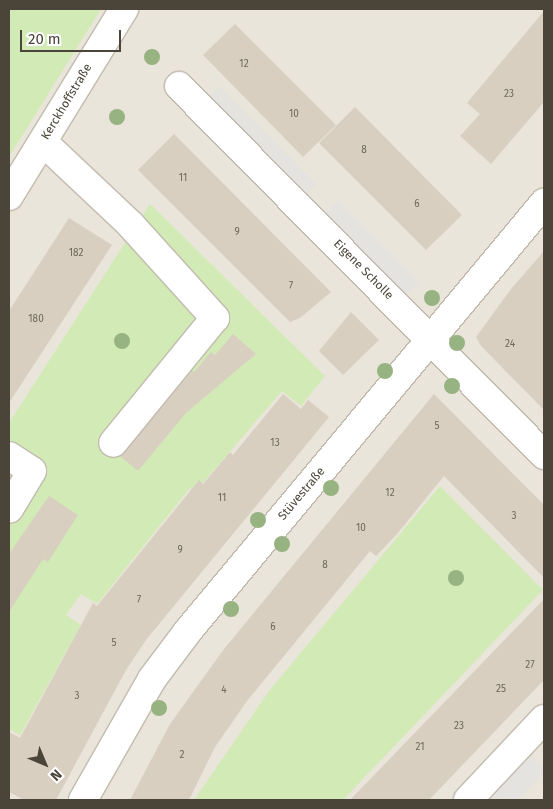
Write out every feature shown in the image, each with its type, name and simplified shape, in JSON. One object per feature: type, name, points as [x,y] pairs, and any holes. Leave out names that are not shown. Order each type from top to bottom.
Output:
[{"type":"street","name":"Kerckhoffstraße","points":[[9,196],[124,9]]},
{"type":"street","name":"Eigene Scholle","points":[[180,86],[432,339],[544,455]]},
{"type":"street","points":[[43,142],[130,224],[215,318],[113,443]]},
{"type":"street","name":"Stüvestraße","points":[[83,800],[152,679],[182,639],[544,203]]},
{"type":"street","points":[[9,456],[32,471],[9,509]]},
{"type":"street","points":[[468,800],[544,719]]},
{"type":"shaded area","points":[[9,9],[544,9],[544,800],[9,800]]},
{"type":"shaded area","points":[[219,86],[317,185],[300,202],[202,103]]},
{"type":"shaded area","points":[[338,201],[419,282],[399,302],[318,220]]},
{"type":"shaded area","points":[[529,754],[544,769],[544,772],[517,800],[484,800]]},
{"type":"green space","points":[[9,9],[101,9],[9,157]]},
{"type":"green space","points":[[150,204],[325,376],[301,406],[282,391],[195,492],[190,488],[97,604],[81,594],[66,615],[81,625],[20,735],[9,729],[9,423]]},
{"type":"green space","points":[[440,486],[543,590],[343,800],[194,800],[269,691]]},
{"type":"building","points":[[544,11],[544,102],[491,164],[460,136],[480,114],[467,103]]},
{"type":"building","points":[[235,24],[336,125],[303,157],[203,55]]},
{"type":"building","points":[[355,107],[462,215],[426,250],[319,143]]},
{"type":"building","points":[[174,134],[331,292],[300,318],[290,322],[138,170]]},
{"type":"building","points":[[69,218],[112,245],[9,403],[9,311]]},
{"type":"building","points":[[544,251],[544,410],[481,346],[476,337],[511,289]]},
{"type":"building","points":[[351,312],[379,340],[343,375],[319,351]]},
{"type":"building","points":[[233,334],[256,354],[186,413],[138,471],[120,456],[192,371],[194,372],[211,352],[215,355]]},
{"type":"building","points":[[283,394],[301,409],[308,400],[329,417],[146,640],[126,670],[56,800],[24,800],[9,792],[9,732],[20,738],[93,603],[97,606],[199,480],[203,484],[230,452],[233,455]]},
{"type":"building","points":[[434,394],[544,505],[544,578],[444,476],[397,534],[376,556],[370,551],[247,701],[215,747],[189,800],[130,800],[170,724],[224,649]]},
{"type":"building","points":[[49,496],[78,515],[48,562],[43,559],[9,612],[9,554]]},
{"type":"building","points":[[544,599],[544,680],[429,800],[350,800]]}]
